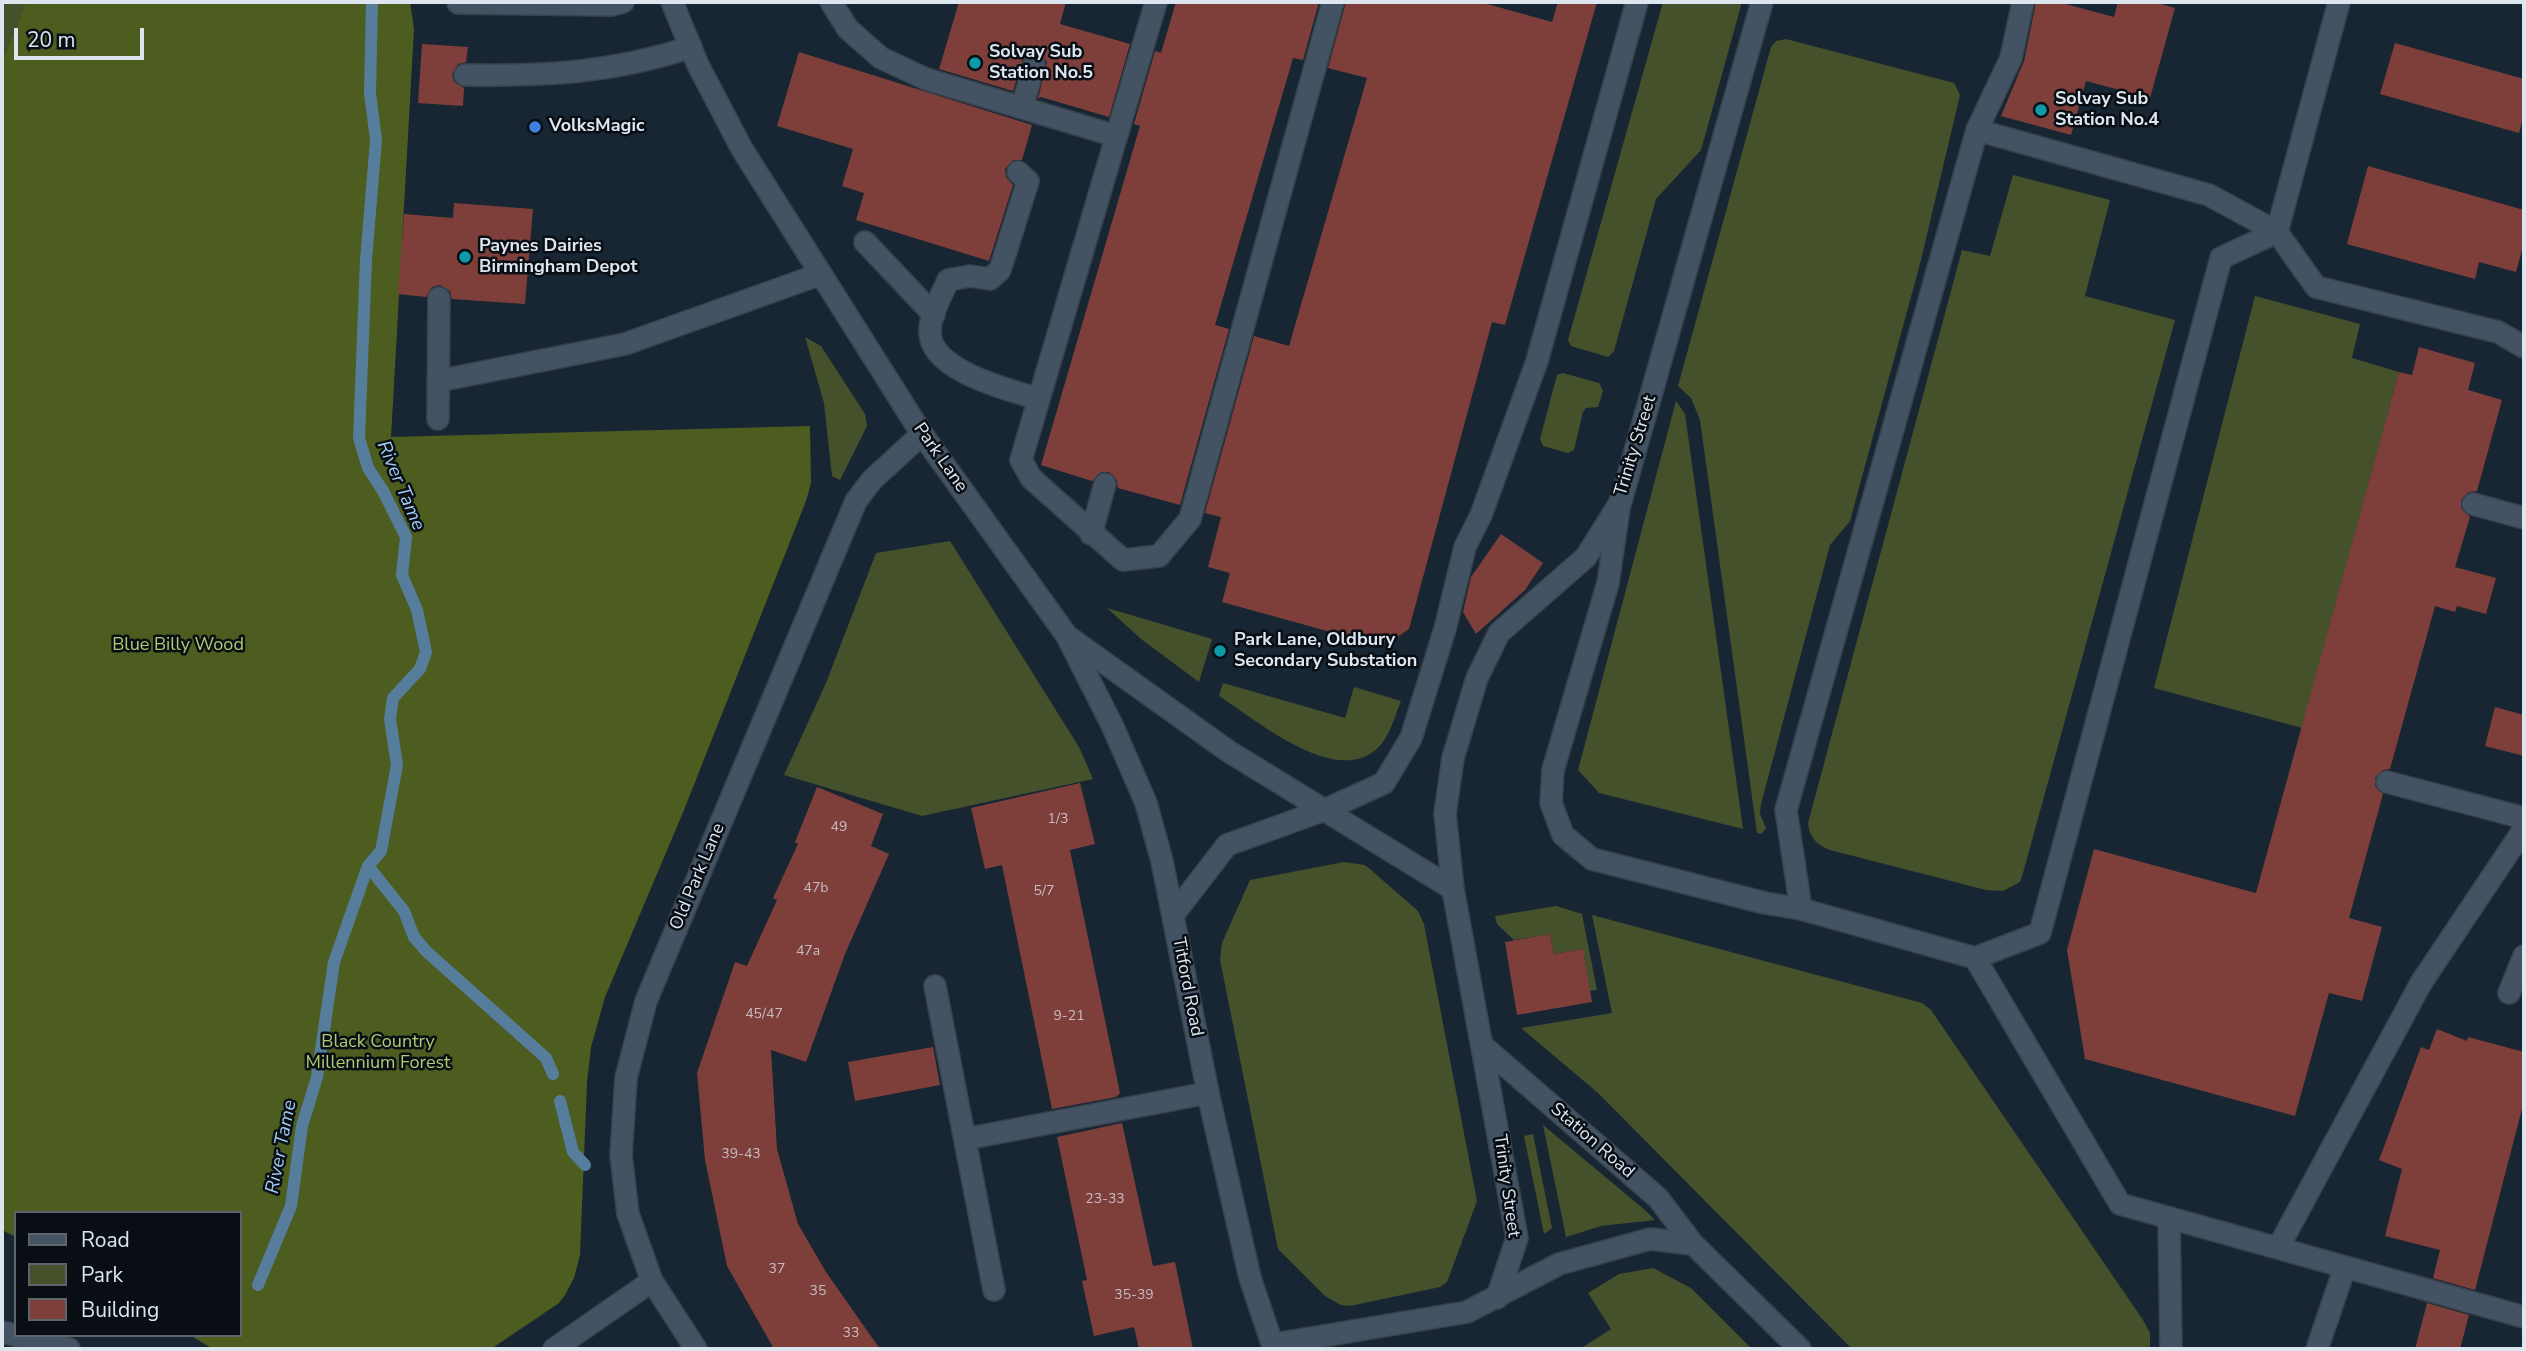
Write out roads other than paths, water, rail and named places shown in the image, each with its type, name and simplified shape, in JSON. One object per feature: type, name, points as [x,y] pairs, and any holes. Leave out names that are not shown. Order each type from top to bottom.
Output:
[{"type":"main road","points":[[458,3],[612,5],[623,2]]},
{"type":"main road","name":"Park Lane","points":[[672,2],[741,149],[922,434],[1067,636],[1228,751],[1327,809]]},
{"type":"main road","points":[[831,2],[848,29],[881,58],[926,79],[1116,136]]},
{"type":"main road","points":[[1156,2],[1021,460],[1031,478],[1123,560],[1159,556],[1190,519],[1333,2]]},
{"type":"main road","points":[[1173,915],[1227,845],[1327,809],[1384,783],[1411,738],[1445,629],[1465,547],[1481,515],[1537,361],[1637,2]]},
{"type":"main road","name":"Trinity Street","points":[[1497,1298],[1517,1238],[1453,889],[1445,814],[1453,758],[1477,678],[1499,633],[1586,557],[1620,501],[1762,2]]},
{"type":"main road","points":[[1801,909],[1786,810],[1977,130],[2011,58],[2023,2]]},
{"type":"main road","points":[[2277,232],[2339,2]]},
{"type":"main road","points":[[465,75],[550,76],[635,65],[691,47]]},
{"type":"main road","points":[[1022,108],[1034,65]]},
{"type":"main road","points":[[1977,130],[2209,195],[2277,232],[2316,287],[2498,332],[2524,347]]},
{"type":"main road","points":[[1018,172],[1028,181],[1000,270],[990,279],[970,276],[948,280],[929,332],[935,347],[955,368],[1039,399]]},
{"type":"main road","points":[[1620,501],[1608,583],[1553,770],[1551,803],[1563,835],[1592,859],[1765,904],[1801,909],[1975,958],[2040,933],[2221,258],[2277,232]]},
{"type":"main road","points":[[865,242],[934,315]]},
{"type":"main road","points":[[438,381],[625,344],[821,274]]},
{"type":"main road","points":[[438,419],[439,298]]},
{"type":"main road","name":"Old Park Lane","points":[[696,1349],[652,1281],[628,1214],[621,1154],[626,1077],[646,1001],[856,501],[872,480],[922,434]]},
{"type":"main road","points":[[1091,534],[1105,484]]},
{"type":"main road","points":[[2473,504],[2524,518]]},
{"type":"main road","name":"Titford Road","points":[[1067,636],[1113,727],[1146,803],[1173,915],[1208,1093],[1250,1278],[1274,1346]]},
{"type":"main road","points":[[2387,782],[2524,818]]},
{"type":"main road","points":[[1327,809],[1453,889]]},
{"type":"main road","points":[[2278,1248],[2421,983],[2524,829]]},
{"type":"main road","points":[[2509,993],[2524,956]]},
{"type":"main road","points":[[1975,958],[2120,1204],[2524,1317]]},
{"type":"main road","points":[[935,986],[993,1290]]},
{"type":"main road","name":"Station Road","points":[[1483,1046],[1658,1198],[1693,1244],[1800,1349]]},
{"type":"main road","points":[[965,1139],[1208,1093]]},
{"type":"main road","points":[[2169,1218],[2171,1349]]},
{"type":"main road","points":[[1274,1346],[1467,1312],[1559,1264],[1650,1239],[1693,1244]]},
{"type":"main road","points":[[2317,1349],[2345,1267]]},
{"type":"main road","points":[[554,1349],[652,1281]]},
{"type":"main road","points":[[22,1337],[69,1349]]},
{"type":"waterway","name":"River Tame","points":[[258,1285],[291,1206],[302,1126],[317,1077],[334,962],[368,866],[381,851],[397,765],[390,719],[393,698],[420,669],[426,652],[417,610],[402,575],[406,537],[368,468],[359,438],[366,260],[376,140],[370,93],[372,2]]},
{"type":"waterway","points":[[368,866],[404,911],[414,937],[427,952],[546,1058],[553,1074]]},
{"type":"waterway","points":[[560,1101],[573,1152],[585,1165]]},
{"type":"place","name":"Solvay Sub Station No.5","points":[[975,63]]},
{"type":"place","name":"Solvay Sub Station No.4","points":[[2041,110]]},
{"type":"place","name":"VolksMagic","points":[[535,127]]},
{"type":"place","name":"Paynes Dairies Birmingham Depot","points":[[465,257]]},
{"type":"place","name":"Park Lane, Oldbury Secondary Substation","points":[[1220,651]]},
{"type":"park label","name":"Blue Billy Wood","points":[[178,646]]},
{"type":"park label","name":"Black Country Millennium Forest","points":[[378,1053]]}]
